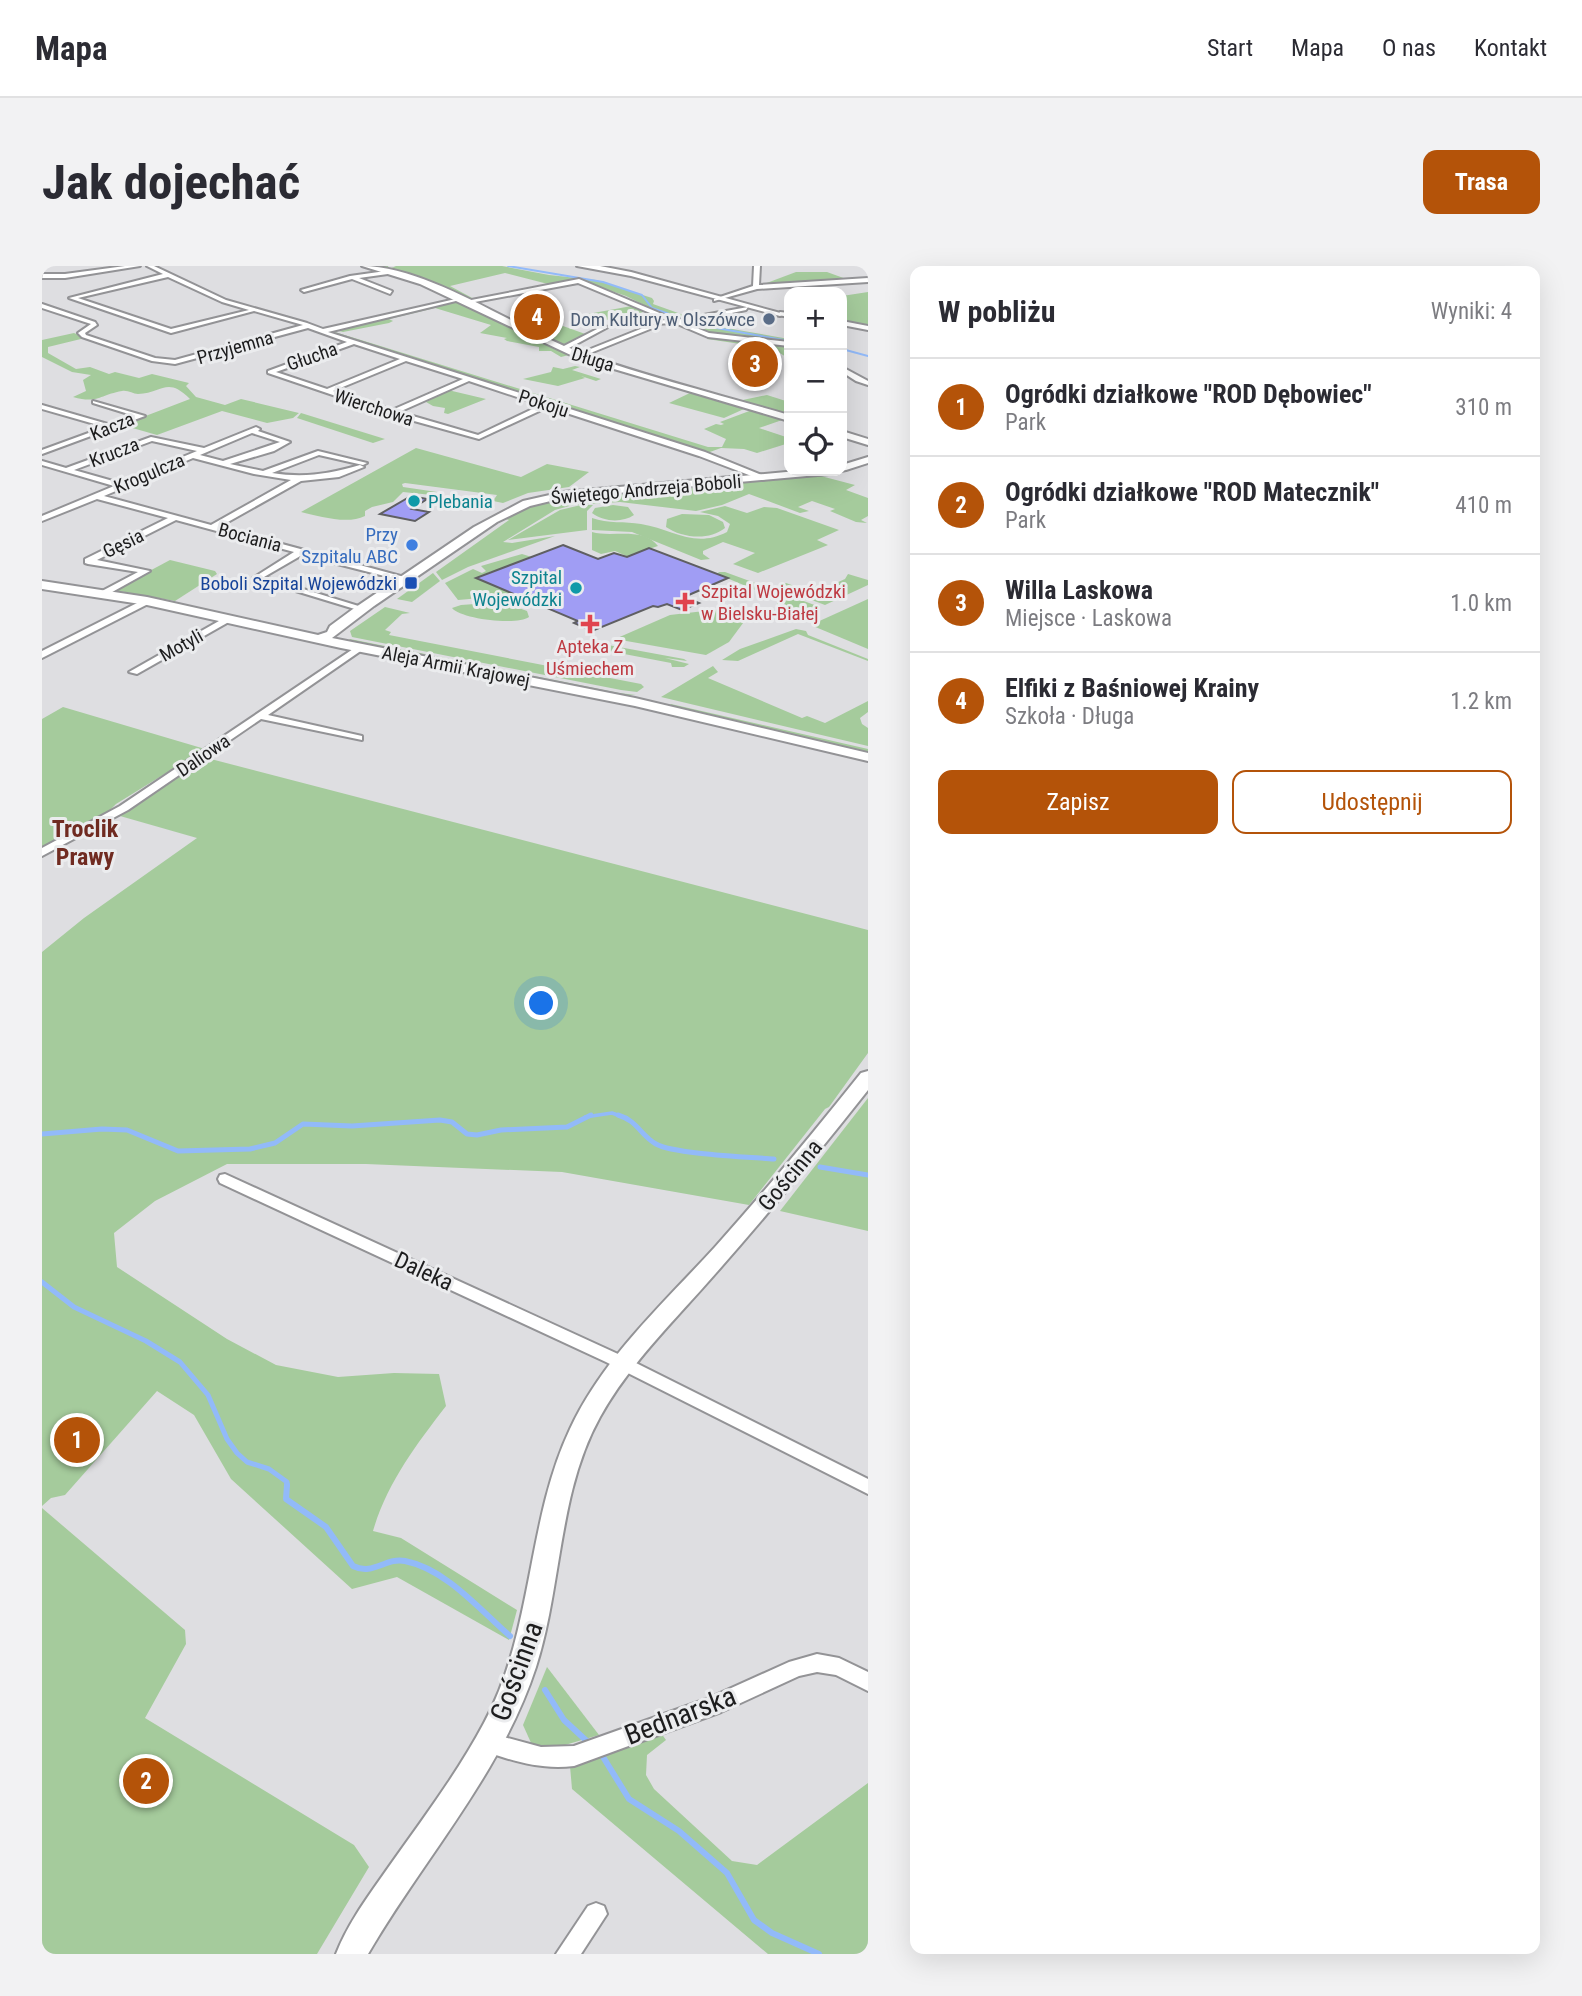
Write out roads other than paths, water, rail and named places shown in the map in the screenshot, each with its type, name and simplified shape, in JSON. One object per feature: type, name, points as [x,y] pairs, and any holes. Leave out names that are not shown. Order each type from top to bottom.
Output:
[{"type":"street","points":[[42,276],[70,276],[137,266]]},
{"type":"street","name":"Pokoju","points":[[150,266],[223,301],[702,454],[765,478]]},
{"type":"street","name":"Długa","points":[[366,266],[393,272],[564,349],[784,416]]},
{"type":"street","points":[[581,266],[621,271],[746,308],[784,314]]},
{"type":"street","points":[[756,287],[757,266]]},
{"type":"street","points":[[304,290],[350,278],[393,272]]},
{"type":"street","points":[[168,275],[72,298],[171,331],[253,310]]},
{"type":"street","points":[[350,278],[390,292]]},
{"type":"street","points":[[716,300],[756,287],[868,280]]},
{"type":"street","points":[[323,332],[461,301],[579,281],[711,335],[784,343]]},
{"type":"street","name":"Przyjemna","points":[[42,306],[93,323],[94,325],[81,333],[84,336],[160,362],[189,361],[308,326]]},
{"type":"street","points":[[621,324],[696,319],[746,308]]},
{"type":"street","points":[[564,349],[583,354],[646,328],[677,321]]},
{"type":"street","points":[[847,324],[868,328]]},
{"type":"street","points":[[564,349],[605,327]]},
{"type":"street","name":"Głucha","points":[[270,372],[355,342]]},
{"type":"street","points":[[327,391],[406,359]]},
{"type":"street","name":"Wierchowa","points":[[270,372],[391,413],[479,437],[548,404]]},
{"type":"street","points":[[847,372],[868,383]]},
{"type":"street","points":[[391,413],[469,379]]},
{"type":"street","name":"Kacza","points":[[42,452],[142,416],[95,402]]},
{"type":"street","points":[[42,407],[112,427]]},
{"type":"street","name":"Krogulcza","points":[[42,519],[254,430],[286,442],[225,463]]},
{"type":"street","points":[[847,436],[868,442]]},
{"type":"street","name":"Krucza","points":[[66,470],[151,439],[203,450]]},
{"type":"street","points":[[191,455],[265,474],[298,479],[330,477],[361,465],[318,453],[265,474]]},
{"type":"street","points":[[847,466],[868,460]]},
{"type":"street","name":"Krucza","points":[[42,463],[118,485]]},
{"type":"street","name":"Świętego Andrzeja Boboli","points":[[319,639],[332,634],[334,629],[361,608],[500,515],[531,501],[563,495],[784,476]]},
{"type":"street","points":[[213,527],[298,479]]},
{"type":"street","name":"Bociania","points":[[96,496],[405,580]]},
{"type":"street","name":"Gęsia","points":[[105,593],[146,571],[89,561],[176,517]]},
{"type":"street","points":[[302,551],[257,578],[361,608]]},
{"type":"street","name":"Aleja Armii Krajowej","points":[[42,585],[147,601],[359,648],[653,706],[868,757]]},
{"type":"street","points":[[42,655],[147,601]]},
{"type":"street","name":"Motyli","points":[[134,672],[229,619]]},
{"type":"street","points":[[293,634],[334,629]]},
{"type":"street","name":"Daliowa","points":[[42,853],[124,808],[359,648]]},
{"type":"street","points":[[261,716],[358,738]]},
{"type":"street","name":"Gościnna","points":[[351,1954],[396,1880],[489,1743],[527,1658],[564,1476],[574,1448],[603,1391],[623,1363],[785,1183],[868,1077]]},
{"type":"street","name":"Daleka","points":[[226,1179],[623,1363]]},
{"type":"street","points":[[623,1363],[868,1487]]},
{"type":"street","name":"Bednarska","points":[[489,1743],[536,1758],[574,1756],[714,1705],[796,1668],[817,1663],[839,1667],[868,1682]]},
{"type":"street","points":[[567,1954],[596,1914]]},
{"type":"waterway","points":[[508,266],[603,282],[642,295],[652,308],[700,325],[784,340]]},
{"type":"waterway","points":[[846,350],[868,356]]},
{"type":"waterway","points":[[588,1117],[612,1113],[621,1116]]},
{"type":"waterway","points":[[621,1116],[656,1144],[665,1147],[694,1153],[774,1159]]},
{"type":"waterway","points":[[42,1134],[102,1129],[127,1130],[178,1151],[250,1149],[275,1143],[303,1124],[352,1126],[440,1120],[452,1122],[467,1134],[477,1135],[501,1130],[567,1127],[588,1117]]},
{"type":"waterway","points":[[820,1167],[868,1175]]},
{"type":"waterway","points":[[42,1282],[74,1307],[146,1341],[180,1362],[208,1395],[227,1439],[237,1453],[247,1462],[269,1469],[287,1482],[287,1485]]},
{"type":"waterway","points":[[287,1485],[286,1499],[326,1527],[353,1566],[367,1569],[398,1560],[420,1565],[462,1592],[510,1636]]},
{"type":"waterway","points":[[545,1690],[564,1720],[590,1744]]},
{"type":"waterway","points":[[600,1752],[629,1799],[679,1831],[727,1873],[754,1920],[772,1933],[819,1954]]},
{"type":"place","name":"Elfiki z Baśniowej Krainy","points":[[537,317]]},
{"type":"place","name":"Dom Kultury w Olszówce","points":[[769,319]]},
{"type":"place","name":"Willa Laskowa","points":[[755,364]]},
{"type":"place","name":"Plebania","points":[[414,501]]},
{"type":"place","name":"Przy Szpitalu ABC","points":[[412,545]]},
{"type":"place","name":"Boboli Szpital Wojewódzki","points":[[411,583]]},
{"type":"place","name":"Szpital Wojewódzki","points":[[576,588]]},
{"type":"place","name":"Szpital Wojewódzki w Bielsku-Białej","points":[[685,602]]},
{"type":"place","name":"Apteka Z Uśmiechem","points":[[590,624]]},
{"type":"place","name":"Ogródki działkowe \"ROD Dębowiec\"","points":[[77,1440]]},
{"type":"place","name":"Ogródki działkowe \"ROD Matecznik\"","points":[[146,1781]]},
{"type":"district","name":"Troclik Prawy","points":[[85,843]]}]
